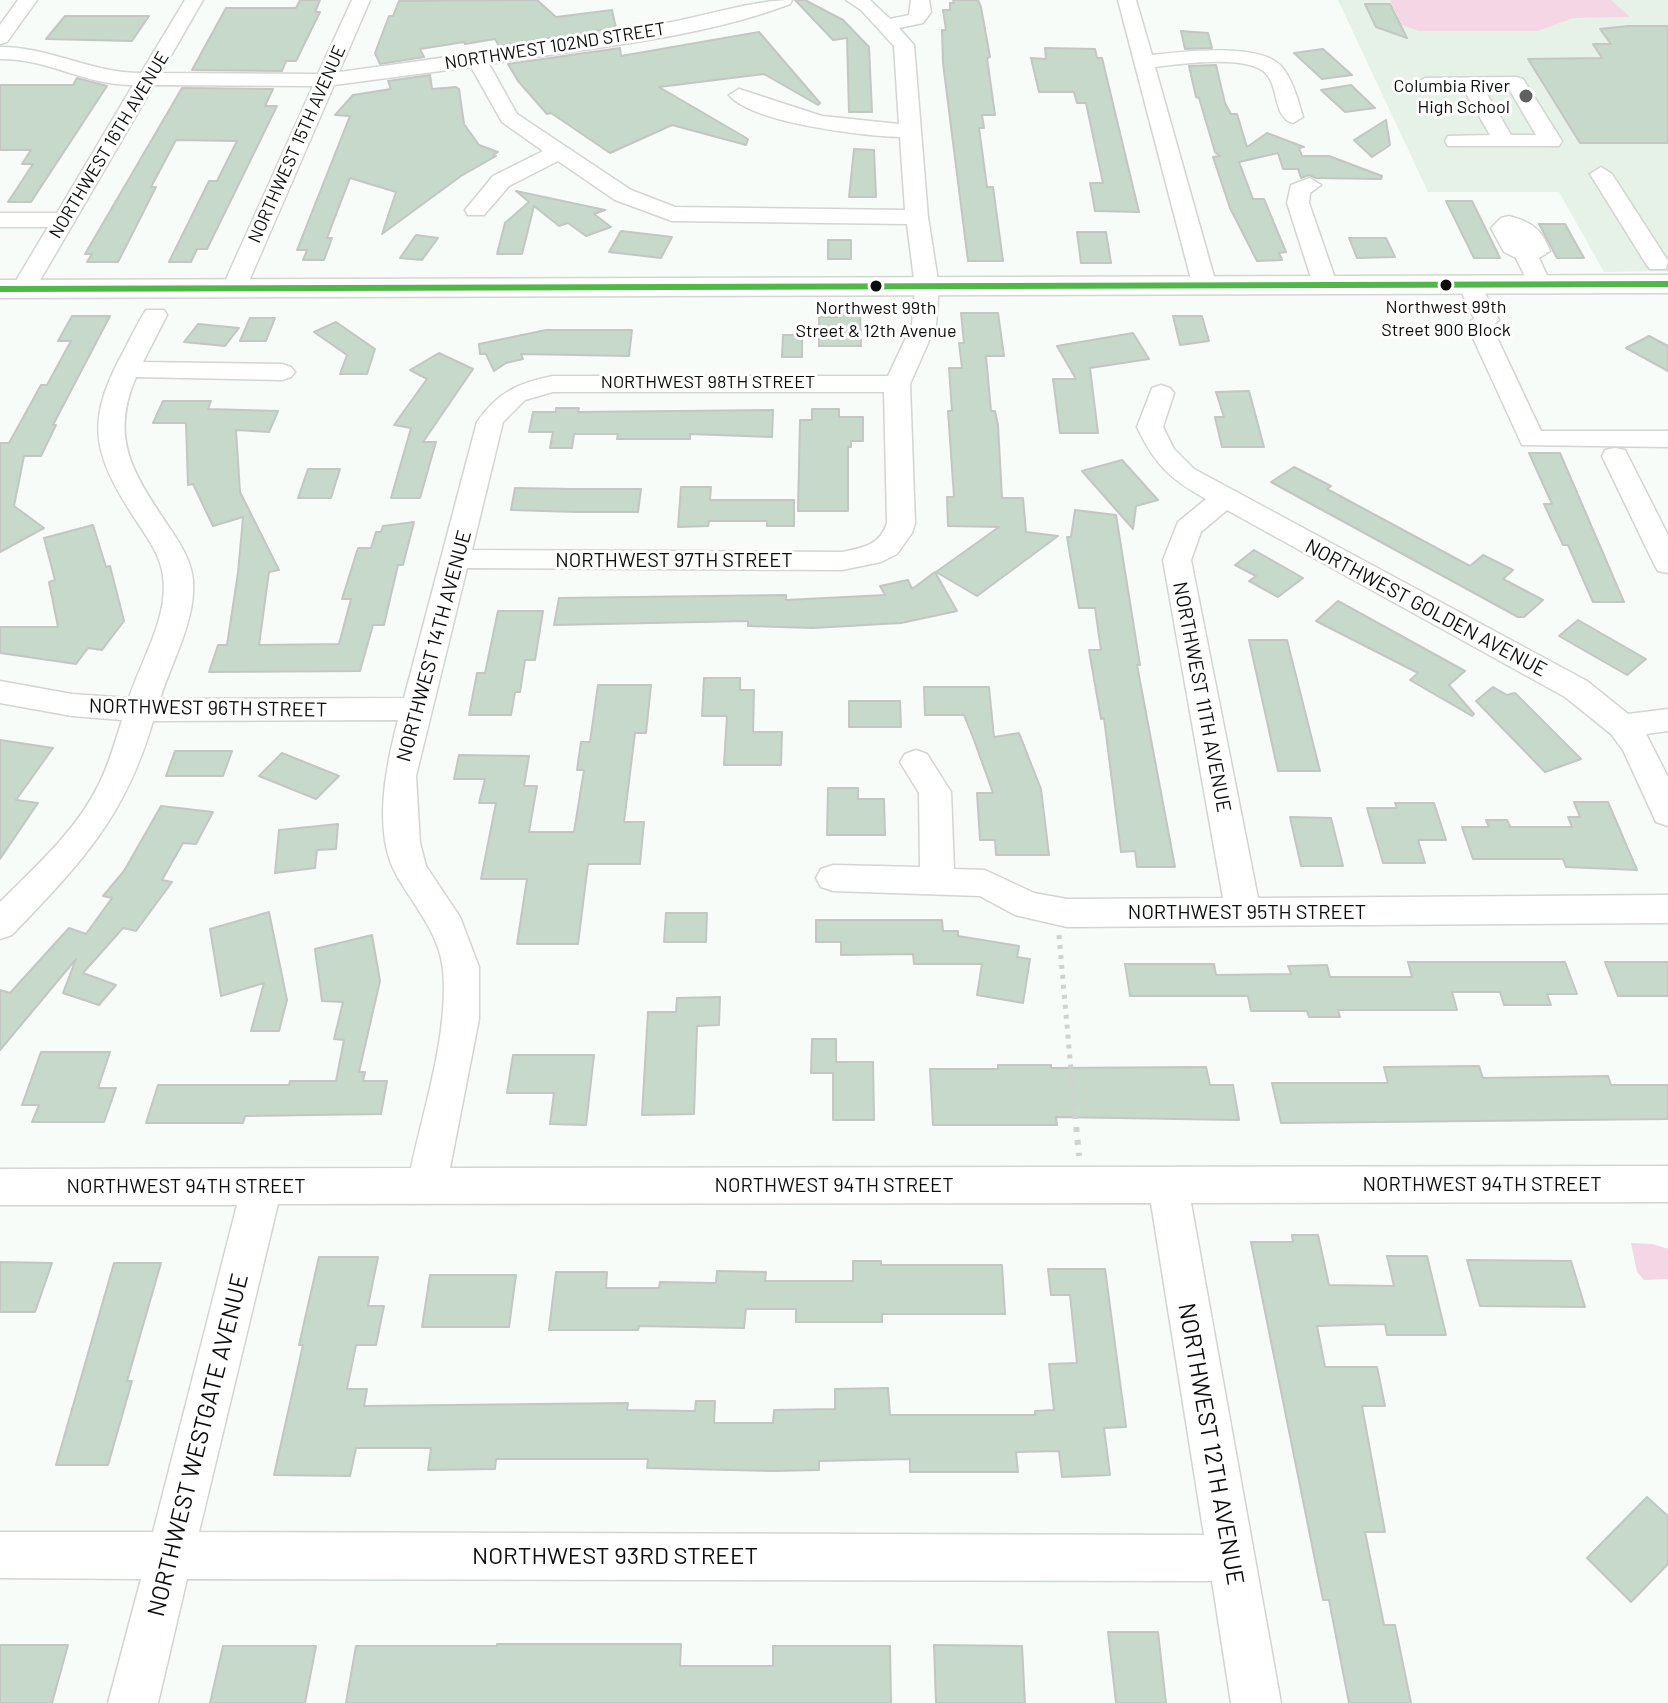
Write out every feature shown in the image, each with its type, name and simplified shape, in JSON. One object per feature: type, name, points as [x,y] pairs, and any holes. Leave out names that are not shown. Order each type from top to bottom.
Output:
[{"type":"main road","points":[[11,289],[1471,287],[1540,286],[1663,274]]},
{"type":"street","points":[[0,38],[28,0]]},
{"type":"street","name":"NORTHWEST 16TH AVENUE","points":[[11,289],[64,220],[194,0]]},
{"type":"street","name":"NORTHWEST 15TH AVENUE","points":[[234,288],[361,0]]},
{"type":"street","name":"NORTHWEST 102ND STREET","points":[[0,53],[26,53],[51,58],[94,77],[324,80],[477,60],[711,21],[751,12],[783,0]]},
{"type":"street","points":[[855,0],[868,6],[904,45],[917,217],[927,287],[924,325],[897,384]]},
{"type":"street","points":[[887,25],[916,19],[921,12],[920,0]]},
{"type":"street","points":[[1127,0],[1205,287]]},
{"type":"street","points":[[1144,62],[1229,59],[1268,65],[1275,72],[1293,117]]},
{"type":"street","points":[[477,60],[509,118],[623,195],[672,214],[917,217]]},
{"type":"street","points":[[1425,84],[1516,83],[1551,141],[1456,141]]},
{"type":"street","points":[[1471,84],[1504,141]]},
{"type":"street","points":[[739,95],[810,123],[849,129],[910,131]]},
{"type":"street","points":[[476,210],[501,181],[560,151]]},
{"type":"street","points":[[1601,174],[1663,274]]},
{"type":"street","points":[[1310,185],[1299,190],[1298,203],[1326,287]]},
{"type":"street","points":[[0,220],[64,220]]},
{"type":"street","points":[[1526,254],[1540,286]]},
{"type":"street","points":[[1471,287],[1487,320],[1479,325],[1531,439],[1668,439]]},
{"type":"street","points":[[0,925],[72,850],[115,785],[138,710],[172,622],[178,577],[164,542],[125,483],[107,440],[109,408],[155,315]]},
{"type":"street","points":[[128,369],[282,372]]},
{"type":"street","name":"NORTHWEST 98TH STREET","points":[[519,390],[589,381],[897,384]]},
{"type":"street","name":"NORTHWEST 97TH STREET","points":[[457,559],[842,561],[868,557],[888,549],[899,537],[897,384]]},
{"type":"street","name":"NORTHWEST 14TH AVENUE","points":[[427,1186],[461,1019],[461,967],[448,927],[410,869],[403,843],[400,776],[490,422],[502,405],[519,390]]},
{"type":"street","name":"NORTHWEST GOLDEN AVENUE","points":[[1161,393],[1150,427],[1162,452],[1184,475],[1576,689],[1622,726],[1637,745],[1668,813]]},
{"type":"street","points":[[1615,456],[1668,564]]},
{"type":"street","name":"NORTHWEST 11TH AVENUE","points":[[1223,499],[1188,528],[1177,560],[1243,912]]},
{"type":"street","name":"NORTHWEST 96TH STREET","points":[[0,692],[72,705],[138,710],[417,709]]},
{"type":"street","points":[[1622,726],[1668,720]]},
{"type":"street","points":[[916,762],[935,792],[937,879]]},
{"type":"street","name":"NORTHWEST 95TH STREET","points":[[833,878],[937,879],[985,883],[1027,905],[1057,912],[1668,909]]},
{"type":"street","name":"NORTHWEST 94TH STREET","points":[[0,1187],[1668,1184]]},
{"type":"street","name":"NORTHWEST 12TH AVENUE","points":[[1168,1185],[1256,1703]]},
{"type":"street","name":"NORTHWEST WESTGATE AVENUE","points":[[133,1703],[262,1186]]},
{"type":"street","name":"NORTHWEST 93RD STREET","points":[[0,1555],[1230,1558]]},
{"type":"path","points":[[1057,912],[1082,1185]]},
{"type":"shaded area","name":"Columbia River High School","points":[[1338,0],[1668,0],[1668,271],[1604,272],[1559,192],[1428,192]]},
{"type":"shaded area","points":[[1390,0],[1611,0],[1630,17],[1573,18],[1538,31],[1419,31],[1402,25]]},
{"type":"shaded area","points":[[1631,1243],[1653,1244],[1668,1249],[1668,1279],[1644,1280],[1637,1272]]},
{"type":"building","points":[[300,0],[320,0],[315,12],[320,12],[296,61],[286,61],[282,71],[192,70],[226,8],[296,8]]},
{"type":"building","points":[[537,0],[556,17],[612,10],[616,28],[499,46],[495,39],[464,42],[420,49],[424,57],[380,64],[375,53],[389,16],[393,16],[399,1]]},
{"type":"building","points":[[795,0],[805,0],[843,20],[869,47],[872,112],[849,112],[847,38],[833,40]]},
{"type":"building","points":[[953,0],[978,0],[981,7],[990,57],[987,58],[995,115],[982,115],[984,128],[979,128],[987,187],[993,187],[1003,261],[968,261],[943,63],[942,30],[946,30],[943,10],[950,10]]},
{"type":"building","points":[[1365,4],[1390,4],[1407,38],[1376,27]]},
{"type":"building","points":[[65,16],[149,16],[132,41],[46,39]]},
{"type":"building","points":[[1668,26],[1668,143],[1580,143],[1528,59],[1602,58],[1593,44],[1611,44],[1600,29]]},
{"type":"building","points":[[1181,31],[1208,33],[1212,48],[1185,49]]},
{"type":"building","points":[[759,32],[820,103],[818,105],[764,74],[659,87],[748,139],[746,145],[672,125],[610,153],[551,113],[547,114],[518,81],[508,64],[620,48],[621,56]]},
{"type":"building","points":[[1045,48],[1095,49],[1097,58],[1102,58],[1139,212],[1095,211],[1090,183],[1103,183],[1086,103],[1077,103],[1074,92],[1039,92],[1031,58],[1046,59]]},
{"type":"building","points":[[1323,49],[1352,75],[1322,79],[1294,53]]},
{"type":"building","points":[[1216,65],[1225,103],[1231,114],[1237,114],[1247,147],[1267,133],[1304,147],[1299,148],[1302,156],[1329,156],[1382,176],[1381,179],[1316,178],[1309,175],[1301,178],[1298,169],[1283,169],[1278,153],[1239,162],[1253,199],[1264,199],[1286,252],[1279,253],[1282,260],[1257,261],[1230,208],[1213,157],[1220,156],[1215,152],[1199,98],[1196,97],[1189,66]]},
{"type":"building","points":[[430,75],[432,89],[459,89],[464,124],[479,145],[498,152],[493,155],[496,156],[461,176],[382,234],[396,192],[350,178],[327,238],[332,238],[324,260],[303,260],[307,250],[297,250],[350,116],[335,115],[353,95],[391,89],[388,81]]},
{"type":"building","points":[[77,78],[107,86],[31,202],[8,202],[33,164],[22,164],[31,150],[0,150],[0,85],[73,85]]},
{"type":"building","points":[[1351,85],[1375,108],[1345,112],[1321,90]]},
{"type":"building","points":[[182,88],[273,89],[265,106],[277,106],[207,249],[197,249],[191,262],[169,262],[209,181],[217,181],[237,141],[176,140],[118,262],[87,262],[92,254],[85,254]]},
{"type":"building","points":[[1386,120],[1390,145],[1372,157],[1354,140]]},
{"type":"building","points":[[854,149],[874,150],[876,197],[849,197]]},
{"type":"building","points":[[516,191],[605,210],[594,214],[611,227],[586,236],[568,223],[559,226],[534,206],[522,254],[497,254],[505,223],[529,202]]},
{"type":"building","points":[[1446,201],[1472,201],[1500,258],[1474,258]]},
{"type":"building","points":[[1539,224],[1565,224],[1584,258],[1557,258]]},
{"type":"building","points":[[621,231],[672,237],[661,258],[609,252]]},
{"type":"building","points":[[1077,232],[1106,232],[1111,263],[1081,263]]},
{"type":"building","points":[[416,235],[438,238],[422,260],[400,258]]},
{"type":"building","points":[[1349,238],[1386,238],[1395,257],[1357,258]]},
{"type":"building","points":[[828,240],[851,240],[851,259],[828,259]]},
{"type":"building","points":[[838,310],[860,310],[861,346],[819,346],[819,317],[838,317]]},
{"type":"building","points":[[961,313],[998,313],[1004,356],[986,356],[991,411],[995,411],[998,425],[1002,498],[1023,498],[1026,532],[1058,536],[977,596],[936,572],[999,527],[948,526],[947,497],[954,497],[948,411],[952,411],[949,368],[962,368],[959,343],[964,343]]},
{"type":"building","points":[[72,316],[110,316],[53,425],[56,425],[41,456],[24,456],[14,506],[44,528],[0,552],[0,443],[9,443],[41,385],[47,385],[71,341],[58,341]]},
{"type":"building","points":[[1173,316],[1202,316],[1209,341],[1180,345]]},
{"type":"building","points":[[250,318],[275,318],[266,341],[240,341]]},
{"type":"building","points":[[336,322],[375,349],[367,374],[340,374],[347,355],[314,332]]},
{"type":"building","points":[[198,324],[239,328],[225,346],[184,342]]},
{"type":"building","points":[[546,330],[632,330],[629,356],[521,354],[523,359],[506,363],[494,371],[486,354],[480,354],[479,344]]},
{"type":"building","points":[[1133,333],[1149,359],[1090,368],[1098,433],[1060,433],[1053,379],[1076,379],[1057,346]]},
{"type":"building","points":[[783,335],[802,335],[802,357],[782,357]]},
{"type":"building","points":[[1649,336],[1668,346],[1668,371],[1626,348]]},
{"type":"building","points":[[439,353],[473,369],[423,442],[436,442],[420,498],[391,498],[411,428],[394,425],[427,379],[410,370]]},
{"type":"building","points":[[1249,391],[1264,447],[1222,447],[1215,417],[1224,417],[1216,392]]},
{"type":"building","points":[[163,401],[211,401],[208,409],[278,411],[269,432],[236,430],[240,492],[279,570],[269,572],[259,645],[339,644],[351,599],[342,599],[358,548],[371,548],[376,532],[381,532],[383,526],[414,522],[403,565],[398,565],[384,625],[373,625],[360,671],[209,672],[218,645],[227,645],[243,517],[213,526],[193,484],[188,485],[186,423],[153,423]]},
{"type":"building","points":[[556,408],[579,408],[578,412],[773,410],[772,437],[690,434],[690,439],[617,439],[618,434],[574,434],[572,448],[550,448],[553,432],[529,432],[533,412],[556,412]]},
{"type":"building","points":[[812,409],[839,409],[839,417],[863,417],[863,441],[851,441],[851,447],[848,447],[848,511],[798,511],[800,420],[812,420]]},
{"type":"building","points":[[1529,453],[1560,453],[1624,602],[1593,602],[1568,545],[1563,545],[1544,504],[1552,504]]},
{"type":"building","points":[[1122,460],[1158,500],[1136,506],[1133,529],[1082,471]]},
{"type":"building","points":[[1294,467],[1331,486],[1327,489],[1470,566],[1483,555],[1513,570],[1503,579],[1543,600],[1524,617],[1518,617],[1271,482]]},
{"type":"building","points":[[308,469],[340,469],[331,498],[298,498]]},
{"type":"building","points":[[681,487],[711,487],[710,500],[794,500],[794,526],[767,526],[767,521],[709,521],[708,526],[678,527]]},
{"type":"building","points":[[515,488],[641,489],[638,512],[578,512],[511,510]]},
{"type":"building","points":[[1075,510],[1116,515],[1140,665],[1137,665],[1175,867],[1137,867],[1135,851],[1121,852],[1104,718],[1101,719],[1089,650],[1101,650],[1095,608],[1079,608],[1067,537],[1071,537]]},
{"type":"building","points":[[93,525],[106,567],[110,566],[124,621],[102,650],[88,648],[76,664],[0,653],[0,627],[58,627],[49,582],[55,580],[44,538]]},
{"type":"building","points":[[1254,550],[1303,578],[1278,597],[1249,581],[1256,576],[1235,565]]},
{"type":"building","points":[[935,572],[957,611],[901,623],[813,628],[748,626],[748,621],[554,625],[559,598],[786,595],[786,600],[885,595],[880,586],[908,580],[912,589]]},
{"type":"building","points":[[1338,601],[1465,671],[1449,685],[1474,714],[1472,716],[1410,680],[1418,673],[1316,621]]},
{"type":"building","points":[[498,611],[543,611],[535,660],[525,660],[520,692],[515,692],[511,715],[469,715],[477,673],[485,673]]},
{"type":"building","points":[[1578,620],[1646,659],[1627,675],[1559,636]]},
{"type":"building","points":[[1249,640],[1287,640],[1320,771],[1278,771]]},
{"type":"building","points":[[704,678],[740,678],[740,690],[754,690],[753,732],[782,732],[781,765],[724,765],[727,716],[702,716]]},
{"type":"building","points":[[598,685],[651,685],[646,733],[635,733],[624,822],[644,822],[640,864],[588,864],[578,944],[517,944],[527,879],[481,879],[496,803],[479,803],[485,779],[454,779],[459,755],[529,756],[524,786],[537,786],[529,832],[574,832],[584,770],[577,770],[581,742],[590,742]]},
{"type":"building","points":[[924,687],[989,687],[994,737],[1019,733],[1041,789],[1049,855],[996,855],[995,840],[980,840],[977,793],[993,793],[974,740],[964,715],[925,715]]},
{"type":"building","points":[[1493,687],[1507,695],[1515,693],[1581,759],[1545,772],[1476,701]]},
{"type":"building","points":[[849,701],[900,701],[901,727],[849,727]]},
{"type":"building","points":[[0,740],[53,748],[16,800],[38,803],[0,859]]},
{"type":"building","points":[[175,751],[232,751],[223,776],[166,776]]},
{"type":"building","points":[[282,753],[339,776],[316,799],[259,776]]},
{"type":"building","points":[[828,788],[858,788],[858,799],[884,799],[885,835],[827,835]]},
{"type":"building","points":[[1574,802],[1608,802],[1637,870],[1566,867],[1563,859],[1473,859],[1462,827],[1489,827],[1486,820],[1507,820],[1510,827],[1572,827],[1568,817],[1580,817]]},
{"type":"building","points":[[1395,803],[1434,803],[1446,840],[1418,840],[1425,863],[1383,863],[1367,808],[1397,808]]},
{"type":"building","points":[[161,806],[213,812],[196,844],[183,843],[162,880],[172,882],[136,931],[123,928],[83,973],[116,985],[99,1005],[63,993],[76,959],[0,1050],[0,990],[10,993],[69,928],[86,934],[112,898],[103,896],[124,871]]},
{"type":"building","points":[[1290,817],[1331,818],[1343,866],[1301,866]]},
{"type":"building","points":[[338,824],[336,849],[317,850],[315,868],[275,873],[279,830]]},
{"type":"building","points":[[269,912],[287,1000],[279,1031],[251,1031],[264,983],[221,996],[210,929]]},
{"type":"building","points":[[666,913],[707,913],[706,942],[664,942]]},
{"type":"building","points":[[816,920],[942,920],[943,931],[958,931],[958,936],[1019,946],[1017,957],[1030,959],[1023,1003],[977,995],[982,964],[914,964],[913,954],[841,955],[841,942],[816,942]]},
{"type":"building","points":[[372,935],[380,981],[359,1072],[365,1072],[363,1081],[387,1081],[381,1114],[245,1116],[243,1123],[146,1123],[158,1085],[289,1085],[290,1081],[336,1081],[344,1040],[334,1039],[343,1002],[322,1001],[315,949]]},
{"type":"building","points":[[1408,962],[1565,962],[1577,994],[1547,994],[1551,1005],[1504,1005],[1500,992],[1452,992],[1457,1010],[1338,1010],[1340,1017],[1309,1017],[1307,1011],[1251,1011],[1248,996],[1130,996],[1125,964],[1214,964],[1216,975],[1291,974],[1288,966],[1327,965],[1330,977],[1412,977]]},
{"type":"building","points":[[1605,962],[1668,962],[1668,996],[1618,996]]},
{"type":"building","points":[[720,997],[719,1025],[697,1026],[694,1114],[642,1115],[648,1012],[676,1012],[677,998]]},
{"type":"building","points":[[812,1039],[836,1039],[836,1062],[873,1062],[874,1120],[833,1120],[833,1073],[811,1073]]},
{"type":"building","points":[[41,1052],[110,1052],[98,1088],[116,1088],[104,1122],[32,1122],[39,1105],[22,1105]]},
{"type":"building","points":[[513,1055],[594,1055],[586,1125],[550,1124],[554,1093],[507,1093]]},
{"type":"building","points":[[998,1065],[1051,1065],[1051,1068],[1206,1067],[1210,1085],[1233,1085],[1239,1120],[1056,1117],[1057,1125],[933,1125],[930,1069],[998,1069]]},
{"type":"building","points":[[1479,1066],[1483,1078],[1608,1076],[1611,1085],[1668,1085],[1668,1119],[1281,1123],[1272,1083],[1388,1083],[1384,1067]]},
{"type":"building","points":[[1292,1235],[1318,1235],[1329,1285],[1394,1286],[1387,1256],[1427,1256],[1446,1335],[1387,1335],[1385,1324],[1317,1326],[1325,1367],[1377,1367],[1385,1406],[1362,1406],[1385,1532],[1365,1532],[1384,1625],[1395,1625],[1411,1703],[1349,1703],[1329,1600],[1323,1600],[1251,1242],[1293,1242]]},
{"type":"building","points":[[319,1257],[378,1257],[368,1306],[384,1306],[376,1345],[356,1345],[347,1389],[367,1389],[364,1406],[628,1403],[627,1410],[695,1411],[696,1401],[715,1401],[714,1423],[773,1423],[774,1410],[835,1409],[835,1389],[888,1388],[890,1415],[1035,1415],[1035,1411],[1054,1410],[1049,1364],[1077,1363],[1070,1295],[1051,1295],[1048,1269],[1105,1269],[1126,1427],[1104,1428],[1110,1475],[1062,1477],[1059,1451],[1016,1452],[1018,1472],[910,1472],[910,1459],[819,1461],[819,1470],[773,1471],[647,1468],[648,1459],[496,1459],[495,1469],[428,1470],[431,1448],[356,1448],[350,1476],[274,1475]]},
{"type":"building","points":[[1467,1260],[1571,1261],[1585,1307],[1480,1306]]},
{"type":"building","points":[[853,1261],[881,1261],[881,1265],[1002,1265],[1005,1314],[882,1314],[882,1322],[796,1322],[796,1309],[746,1309],[744,1328],[639,1326],[638,1330],[549,1330],[556,1272],[607,1272],[606,1288],[659,1288],[660,1282],[716,1283],[717,1271],[766,1272],[765,1281],[853,1281]]},
{"type":"building","points":[[0,1262],[52,1263],[35,1312],[0,1312]]},
{"type":"building","points":[[114,1263],[161,1263],[127,1381],[132,1381],[108,1465],[56,1465]]},
{"type":"building","points":[[430,1275],[516,1275],[509,1327],[422,1327]]},
{"type":"building","points":[[1647,1497],[1668,1516],[1668,1564],[1631,1602],[1587,1558]]},
{"type":"building","points":[[1108,1632],[1158,1632],[1166,1703],[1116,1703]]},
{"type":"building","points":[[681,1644],[680,1666],[773,1666],[773,1646],[890,1646],[891,1703],[346,1703],[356,1646]]},
{"type":"building","points":[[0,1645],[68,1645],[52,1703],[0,1703]]},
{"type":"building","points":[[934,1645],[1022,1646],[1025,1703],[936,1703]]},
{"type":"building","points":[[223,1646],[316,1646],[305,1703],[210,1703]]},
{"type":"transit line","points":[[0,289],[1668,284]]},
{"type":"place","name":"Columbia River High School","points":[[1526,96]]},
{"type":"place","name":"Northwest 99th Street 900 Block","points":[[1446,285]]},
{"type":"place","name":"Northwest 99th Street & 12th Avenue","points":[[876,286]]}]
